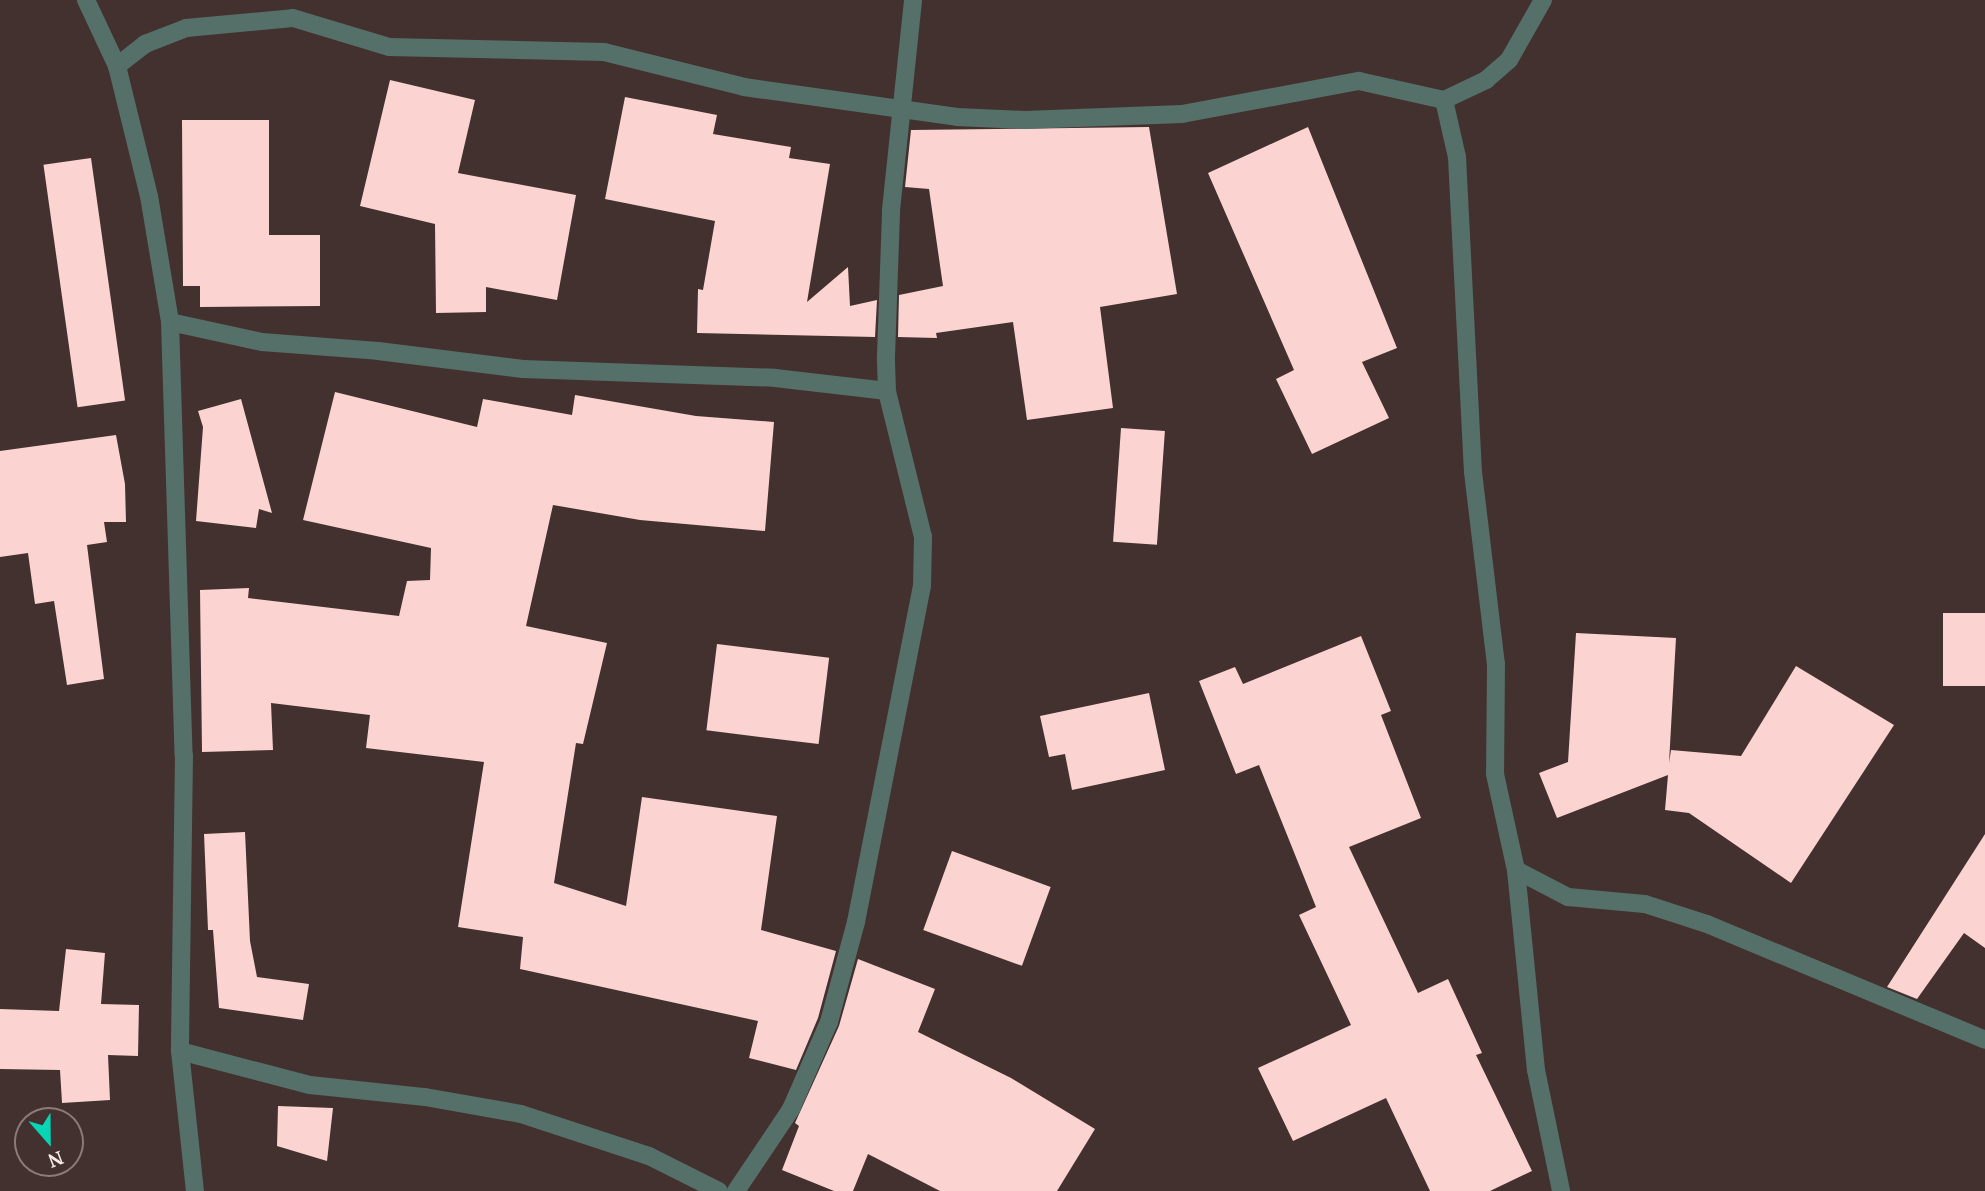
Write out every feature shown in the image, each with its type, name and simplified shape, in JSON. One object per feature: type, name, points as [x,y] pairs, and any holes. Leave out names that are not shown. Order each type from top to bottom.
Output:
[{"type":"street","points":[[86,0],[117,66],[149,196],[170,322],[184,756],[180,1051],[195,1191]]},
{"type":"street","points":[[736,1191],[790,1109],[828,1022],[856,922],[873,821],[911,657],[922,586],[923,537],[887,391],[887,277],[913,0]]},
{"type":"street","points":[[117,66],[145,44],[186,28],[293,18],[389,47],[604,52],[744,87],[901,108],[1025,120],[1182,114],[1359,81],[1444,100],[1486,80],[1509,60],[1543,0]]},
{"type":"street","points":[[1444,100],[1457,157],[1474,472],[1496,664],[1495,774],[1516,870],[1536,1070],[1561,1191]]},
{"type":"street","points":[[170,322],[262,342],[378,351],[523,369],[775,378],[887,391]]},
{"type":"street","points":[[1516,870],[1568,897],[1645,904],[1707,924],[1985,1040]]},
{"type":"street","points":[[180,1051],[310,1085],[425,1097],[521,1114],[649,1156],[719,1191]]},
{"type":"building","points":[[390,80],[475,100],[458,173],[576,195],[557,300],[486,287],[486,312],[436,313],[435,224],[360,206]]},
{"type":"building","points":[[625,97],[717,115],[713,134],[791,147],[789,158],[830,164],[807,302],[848,267],[850,306],[877,300],[875,337],[697,333],[698,289],[703,290],[715,221],[605,199]]},
{"type":"building","points":[[182,120],[269,120],[269,235],[320,235],[320,306],[200,307],[200,286],[183,286]]},
{"type":"building","points":[[1149,127],[1177,294],[1100,307],[1113,408],[1027,420],[1013,322],[936,333],[937,338],[898,337],[899,295],[943,286],[929,189],[905,187],[911,130]]},
{"type":"building","points":[[1308,127],[1397,348],[1362,362],[1389,418],[1312,454],[1276,379],[1294,370],[1208,173]]},
{"type":"building","points":[[91,158],[125,401],[78,407],[43,165]]},
{"type":"building","points":[[335,392],[477,427],[483,399],[572,415],[575,395],[696,416],[774,422],[765,531],[640,520],[553,505],[526,626],[607,643],[583,744],[576,743],[554,883],[626,906],[642,797],[777,816],[761,930],[836,951],[818,1018],[796,1070],[749,1058],[758,1021],[520,969],[523,937],[458,927],[484,762],[366,748],[370,715],[271,703],[273,750],[202,752],[200,590],[249,588],[248,598],[399,616],[407,581],[430,580],[431,548],[303,520]]},
{"type":"building","points":[[241,399],[272,513],[259,509],[256,528],[196,521],[203,427],[198,411]]},
{"type":"building","points":[[1121,428],[1165,431],[1157,545],[1113,542]]},
{"type":"building","points":[[116,435],[125,484],[126,522],[104,522],[107,542],[87,545],[104,679],[67,685],[54,601],[35,604],[28,553],[0,557],[0,451]]},
{"type":"building","points":[[1943,613],[1985,613],[1985,686],[1943,686]]},
{"type":"building","points":[[1576,633],[1676,638],[1669,763],[1671,750],[1741,756],[1796,666],[1894,725],[1791,883],[1689,813],[1665,810],[1668,775],[1557,818],[1539,773],[1568,762]]},
{"type":"building","points":[[1361,636],[1391,711],[1381,715],[1421,818],[1349,847],[1418,993],[1448,979],[1482,1053],[1476,1055],[1532,1171],[1490,1191],[1430,1191],[1386,1098],[1293,1141],[1258,1068],[1351,1025],[1299,915],[1316,907],[1259,765],[1236,774],[1199,681],[1235,667],[1243,684]]},
{"type":"building","points":[[717,644],[829,658],[819,744],[706,730]]},
{"type":"building","points":[[1149,693],[1165,770],[1072,790],[1065,754],[1049,757],[1040,716]]},
{"type":"building","points":[[245,832],[250,941],[257,977],[309,984],[303,1020],[219,1008],[213,930],[208,930],[204,834]]},
{"type":"building","points":[[1985,834],[1985,948],[1964,933],[1917,999],[1887,987]]},
{"type":"building","points":[[952,851],[1051,887],[1022,966],[923,930]]},
{"type":"building","points":[[66,949],[105,953],[101,1004],[139,1005],[138,1056],[108,1055],[110,1100],[62,1103],[60,1070],[0,1069],[0,1009],[59,1011]]},
{"type":"building","points":[[858,959],[935,989],[918,1032],[1011,1078],[1095,1129],[1057,1191],[940,1191],[868,1154],[853,1191],[834,1191],[782,1170],[799,1126],[795,1123],[839,1026]]},
{"type":"building","points":[[278,1106],[333,1108],[327,1161],[277,1146]]}]
